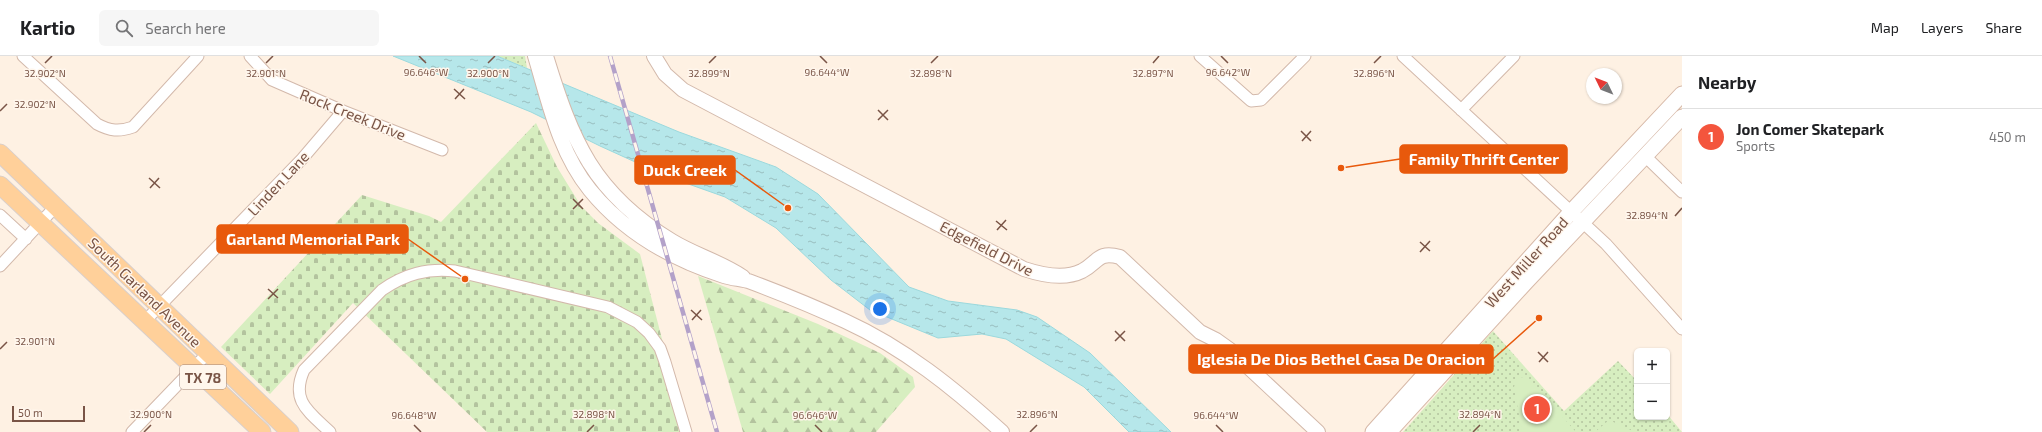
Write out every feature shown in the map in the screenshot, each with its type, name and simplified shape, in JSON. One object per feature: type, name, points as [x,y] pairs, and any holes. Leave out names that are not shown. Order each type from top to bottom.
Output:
[{"type":"main road","name":"West Miller Road","points":[[1390,432],[1682,94]]},
{"type":"main road","name":"West Miller Road","points":[[1373,432],[1576,217],[1645,156],[1682,117]]},
{"type":"main road","name":"South Garland Avenue","points":[[0,153],[290,432]]},
{"type":"main road","name":"South Garland Avenue","points":[[0,185],[262,432]]},
{"type":"street","points":[[23,56],[98,124],[111,131],[123,131],[133,127],[198,56]]},
{"type":"street","name":"Rock Creek Drive","points":[[250,56],[272,80],[343,111],[442,150]]},
{"type":"street","points":[[535,56],[553,117],[569,156],[589,189],[618,220],[655,247],[689,263],[726,277],[750,281]]},
{"type":"street","points":[[546,56],[568,124],[588,162],[607,188],[643,221],[673,242],[730,268],[750,281],[844,321],[878,338],[948,384],[1002,432]]},
{"type":"street","name":"Edgefield Drive","points":[[654,56],[665,74],[683,90],[1024,269],[1041,274],[1066,276],[1083,271],[1098,258],[1109,254],[1120,257],[1200,332],[1216,340],[1230,350],[1318,432]]},
{"type":"street","points":[[1200,56],[1240,93],[1251,101],[1261,100],[1305,56]]},
{"type":"street","points":[[1403,56],[1606,244],[1682,329]]},
{"type":"street","points":[[1461,110],[1514,56]]},
{"type":"street","name":"Linden Lane","points":[[144,322],[302,159],[343,111]]},
{"type":"street","points":[[1645,156],[1682,192]]},
{"type":"street","points":[[0,266],[56,206]]},
{"type":"street","points":[[0,214],[26,239]]},
{"type":"street","points":[[330,432],[306,408],[299,396],[299,381],[304,370],[382,290],[396,280],[418,272],[439,269],[608,308],[637,322],[660,348],[686,432]]},
{"type":"street","points":[[132,432],[208,353]]},
{"type":"green space","points":[[497,56],[525,56],[527,68]]},
{"type":"green space","points":[[536,123],[557,167],[581,206],[598,223],[640,254],[662,339],[689,432],[487,432],[353,303],[270,394],[221,347],[362,195],[429,216],[441,222]]},
{"type":"green space","points":[[698,276],[818,324],[880,353],[913,377],[915,387],[876,432],[743,432]]},
{"type":"green space","points":[[1493,331],[1564,411],[1618,361],[1634,378],[1634,420],[1670,420],[1670,418],[1682,432],[1403,432]]},
{"type":"green space","points":[[1522,377],[1529,379],[1576,432],[1522,432],[1514,387],[1516,380]]},
{"type":"green space","points":[[1609,420],[1635,432],[1595,432]]},
{"type":"water","points":[[393,56],[497,56],[679,132],[776,167],[818,194],[909,287],[948,301],[1017,310],[1037,317],[1090,353],[1171,432],[1129,432],[1084,387],[1006,339],[982,334],[938,338],[870,310],[831,280],[776,228],[725,197],[666,176],[531,112]]},
{"type":"railway","points":[[610,56],[717,432]]},
{"type":"place","name":"Family Thrift Center","points":[[1341,168]]},
{"type":"place","name":"Duck Creek","points":[[788,208]]},
{"type":"place","name":"Garland Memorial Park","points":[[465,279]]},
{"type":"place","name":"Iglesia De Dios Bethel Casa De Oracion","points":[[1539,318]]},
{"type":"place","name":"Jon Comer Skatepark","points":[[1537,409]]}]
